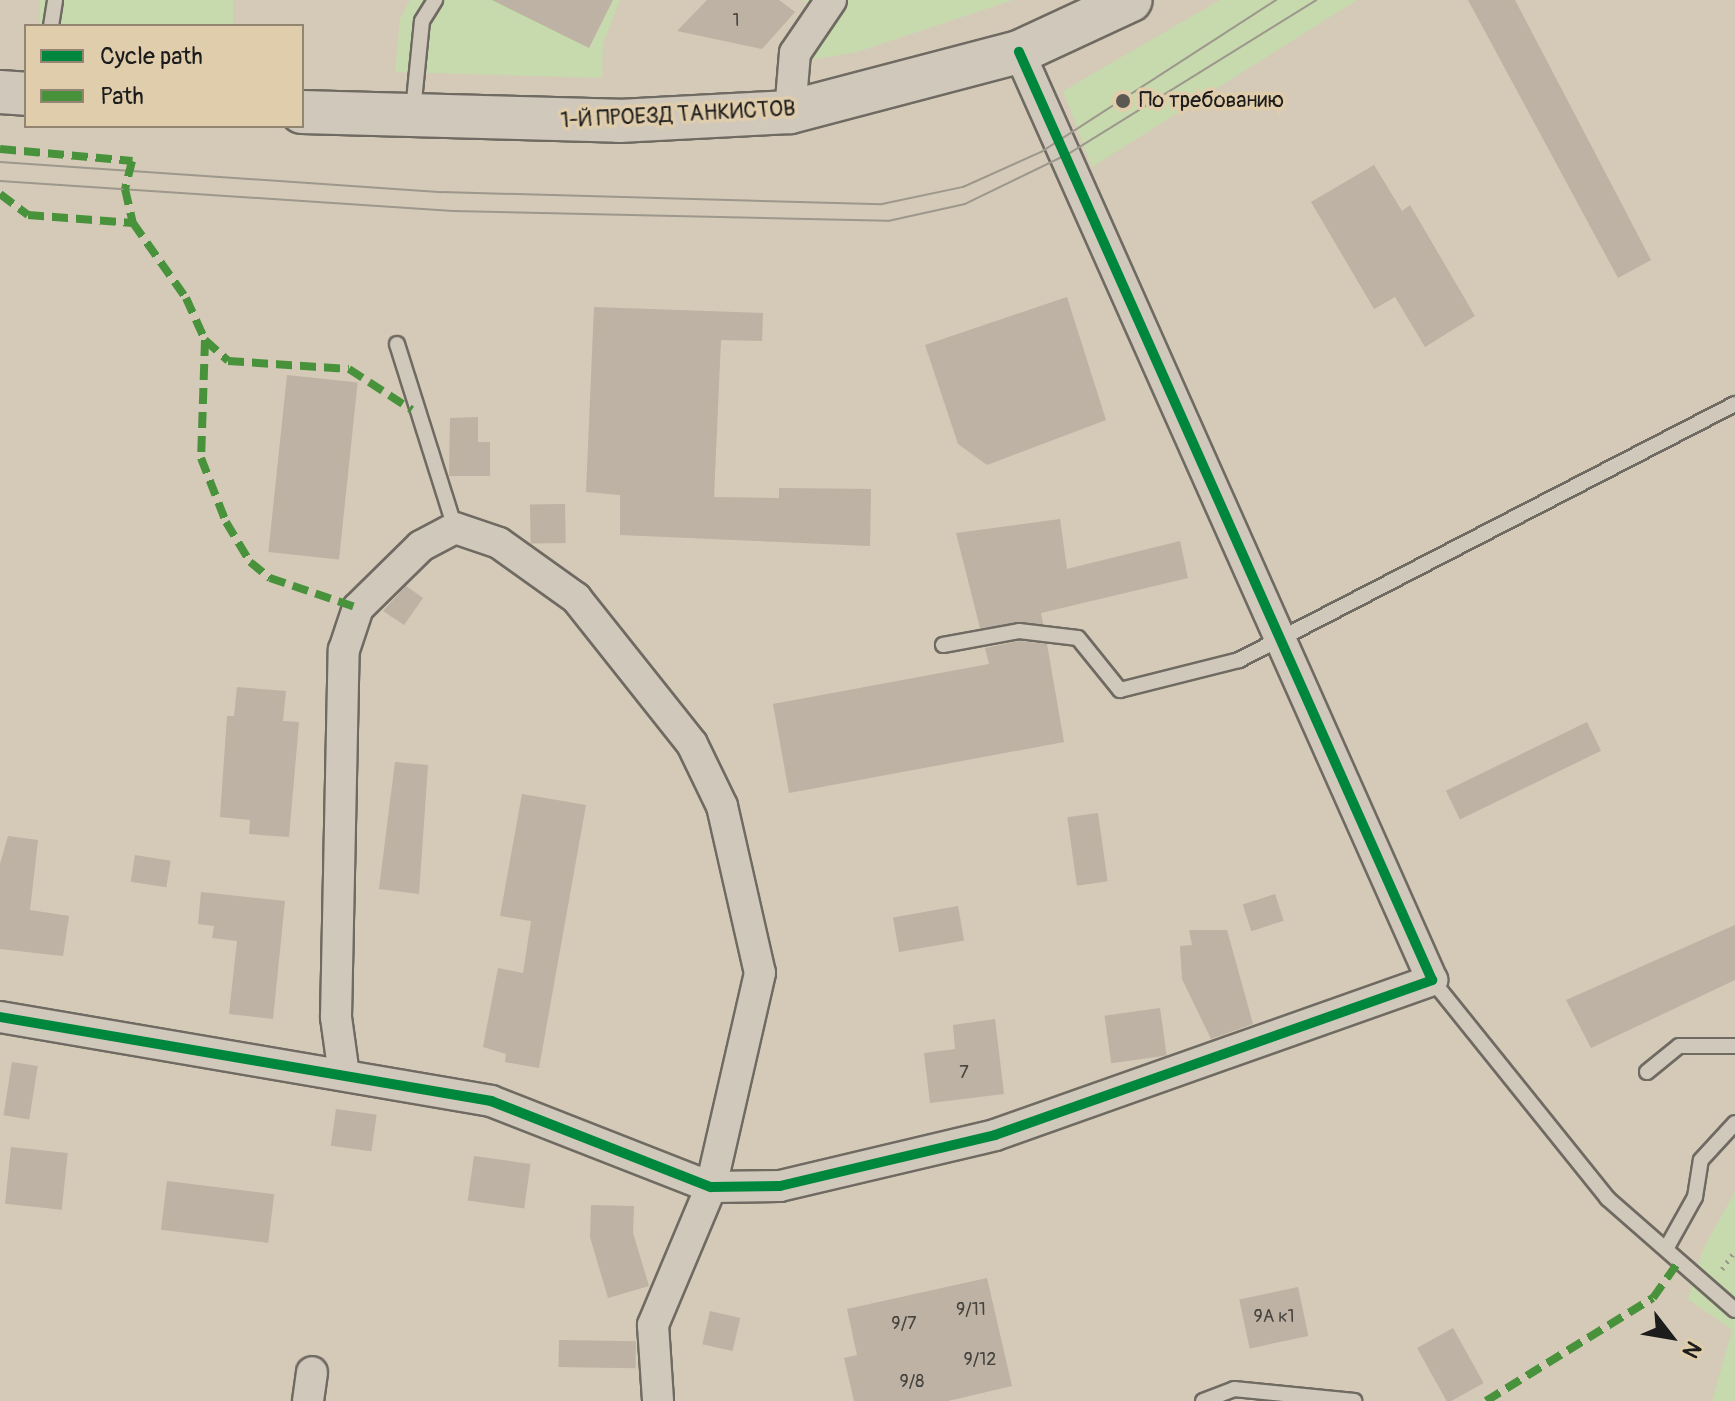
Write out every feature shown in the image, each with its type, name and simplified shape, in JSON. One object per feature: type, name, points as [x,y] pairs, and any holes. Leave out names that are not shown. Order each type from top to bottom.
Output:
[{"type":"main road","name":"1-Й ПРОЕЗД ТАНКИСТОВ","points":[[304,112],[412,119],[619,121],[790,112],[1019,52],[1131,0]]},
{"type":"main road","points":[[0,92],[24,94]]},
{"type":"street","points":[[790,112],[795,53],[831,0]]},
{"type":"street","points":[[0,1017],[491,1101],[711,1187],[780,1186],[995,1135],[1432,980],[1277,640],[1087,191],[1019,52]]},
{"type":"street","points":[[344,1075],[336,1017],[344,650],[358,608],[378,586],[421,546],[455,528],[499,543],[576,598],[692,744],[722,806],[760,973],[711,1187],[653,1325],[658,1401]]},
{"type":"lane","points":[[51,24],[55,0]]},
{"type":"lane","points":[[412,119],[422,21],[435,0]]},
{"type":"lane","points":[[397,344],[455,528]]},
{"type":"lane","points":[[943,645],[1019,631],[1078,638],[1120,690],[1239,660],[1735,404]]},
{"type":"lane","points":[[1432,980],[1607,1198],[1735,1310]]},
{"type":"lane","points":[[1647,1072],[1679,1046],[1735,1046]]},
{"type":"lane","points":[[1666,1249],[1695,1197],[1701,1160],[1735,1123]]},
{"type":"lane","points":[[1203,1401],[1234,1389],[1354,1401]]},
{"type":"green space","points":[[40,0],[233,0],[233,24],[40,24]]},
{"type":"green space","points":[[410,0],[620,0],[603,44],[602,78],[395,72],[400,19]]},
{"type":"green space","points":[[802,0],[1013,0],[857,52],[780,65],[811,6]]},
{"type":"green space","points":[[1220,0],[1357,0],[1092,167],[1063,91]]},
{"type":"green space","points":[[1735,1192],[1735,1401],[1712,1401],[1732,1330],[1688,1299],[1704,1247]]},
{"type":"building","points":[[492,0],[613,0],[589,48]]},
{"type":"building","points":[[707,0],[779,0],[795,12],[762,49],[677,31]]},
{"type":"building","points":[[1468,0],[1515,0],[1651,260],[1618,278]]},
{"type":"building","points":[[1374,165],[1402,211],[1410,205],[1475,316],[1425,347],[1395,297],[1374,309],[1311,202]]},
{"type":"building","points":[[1067,297],[1106,420],[987,465],[958,444],[925,345]]},
{"type":"building","points":[[594,307],[763,313],[762,341],[721,340],[714,497],[779,498],[779,488],[871,489],[870,546],[620,535],[620,495],[586,492]]},
{"type":"building","points":[[287,375],[358,382],[339,559],[268,552]]},
{"type":"building","points":[[478,417],[478,442],[490,442],[490,476],[449,476],[450,418]]},
{"type":"building","points":[[565,504],[566,543],[531,544],[530,505]]},
{"type":"building","points":[[1060,519],[1067,569],[1180,541],[1188,578],[1041,613],[1043,624],[980,628],[956,533]]},
{"type":"building","points":[[406,586],[423,598],[404,625],[383,611]]},
{"type":"building","points":[[1019,641],[1047,644],[1064,742],[789,793],[773,704],[989,664],[985,648]]},
{"type":"building","points":[[237,687],[286,691],[283,721],[299,722],[289,837],[249,834],[250,820],[220,817],[227,716],[234,716]]},
{"type":"building","points":[[1587,722],[1601,751],[1460,820],[1446,791]]},
{"type":"building","points":[[395,762],[428,765],[419,894],[379,889]]},
{"type":"building","points":[[522,794],[586,805],[539,1068],[505,1062],[506,1054],[483,1047],[498,968],[523,973],[531,921],[500,916]]},
{"type":"building","points":[[1098,813],[1108,881],[1077,886],[1067,817]]},
{"type":"building","points":[[8,836],[38,840],[30,910],[69,916],[63,956],[0,949],[0,864]]},
{"type":"building","points":[[135,855],[171,861],[166,887],[131,882]]},
{"type":"building","points":[[201,892],[285,901],[273,1019],[229,1014],[237,941],[212,938],[214,926],[198,924]]},
{"type":"building","points":[[1275,894],[1284,921],[1251,931],[1243,905]]},
{"type":"building","points":[[958,906],[964,940],[899,952],[893,917]]},
{"type":"building","points":[[1735,925],[1735,980],[1591,1048],[1566,1000]]},
{"type":"building","points":[[1189,930],[1227,930],[1253,1024],[1211,1039],[1182,979],[1180,946],[1192,945]]},
{"type":"building","points":[[1160,1008],[1167,1056],[1111,1063],[1105,1016]]},
{"type":"building","points":[[995,1019],[1004,1094],[930,1103],[924,1053],[955,1049],[953,1025]]},
{"type":"building","points":[[12,1062],[38,1066],[29,1119],[4,1115]]},
{"type":"building","points":[[336,1109],[377,1115],[371,1151],[331,1146]]},
{"type":"building","points":[[11,1147],[68,1153],[62,1210],[5,1204]]},
{"type":"building","points":[[474,1156],[530,1164],[524,1208],[468,1201]]},
{"type":"building","points":[[167,1181],[274,1194],[268,1243],[161,1230]]},
{"type":"building","points":[[591,1205],[634,1206],[633,1233],[649,1286],[608,1298],[590,1237]]},
{"type":"building","points":[[987,1278],[1012,1386],[948,1401],[854,1401],[844,1358],[857,1355],[847,1309]]},
{"type":"building","points":[[1298,1287],[1308,1336],[1250,1348],[1239,1299]]},
{"type":"building","points":[[710,1311],[740,1318],[733,1351],[702,1344]]},
{"type":"building","points":[[1453,1328],[1484,1383],[1447,1401],[1417,1348]]},
{"type":"building","points":[[559,1340],[636,1341],[636,1368],[559,1367]]},
{"type":"tram line","points":[[0,162],[442,192],[882,204],[963,187],[1041,152],[1276,0]]},
{"type":"tram line","points":[[0,181],[453,211],[888,221],[965,204],[1068,154],[1316,0]]},
{"type":"marked path","points":[[0,149],[132,161],[125,189],[133,223],[186,298],[205,340],[228,361],[349,369],[412,410]]},
{"type":"marked path","points":[[0,194],[28,215],[133,223]]},
{"type":"marked path","points":[[205,340],[201,458],[226,522],[250,562],[270,578],[358,608]]},
{"type":"marked path","points":[[1486,1401],[1653,1298],[1679,1261]]},
{"type":"cycle path","points":[[0,1017],[491,1101],[711,1187],[780,1186],[995,1135],[1432,980],[1019,52]]},
{"type":"place","name":"По требованию","points":[[1123,101]]}]
